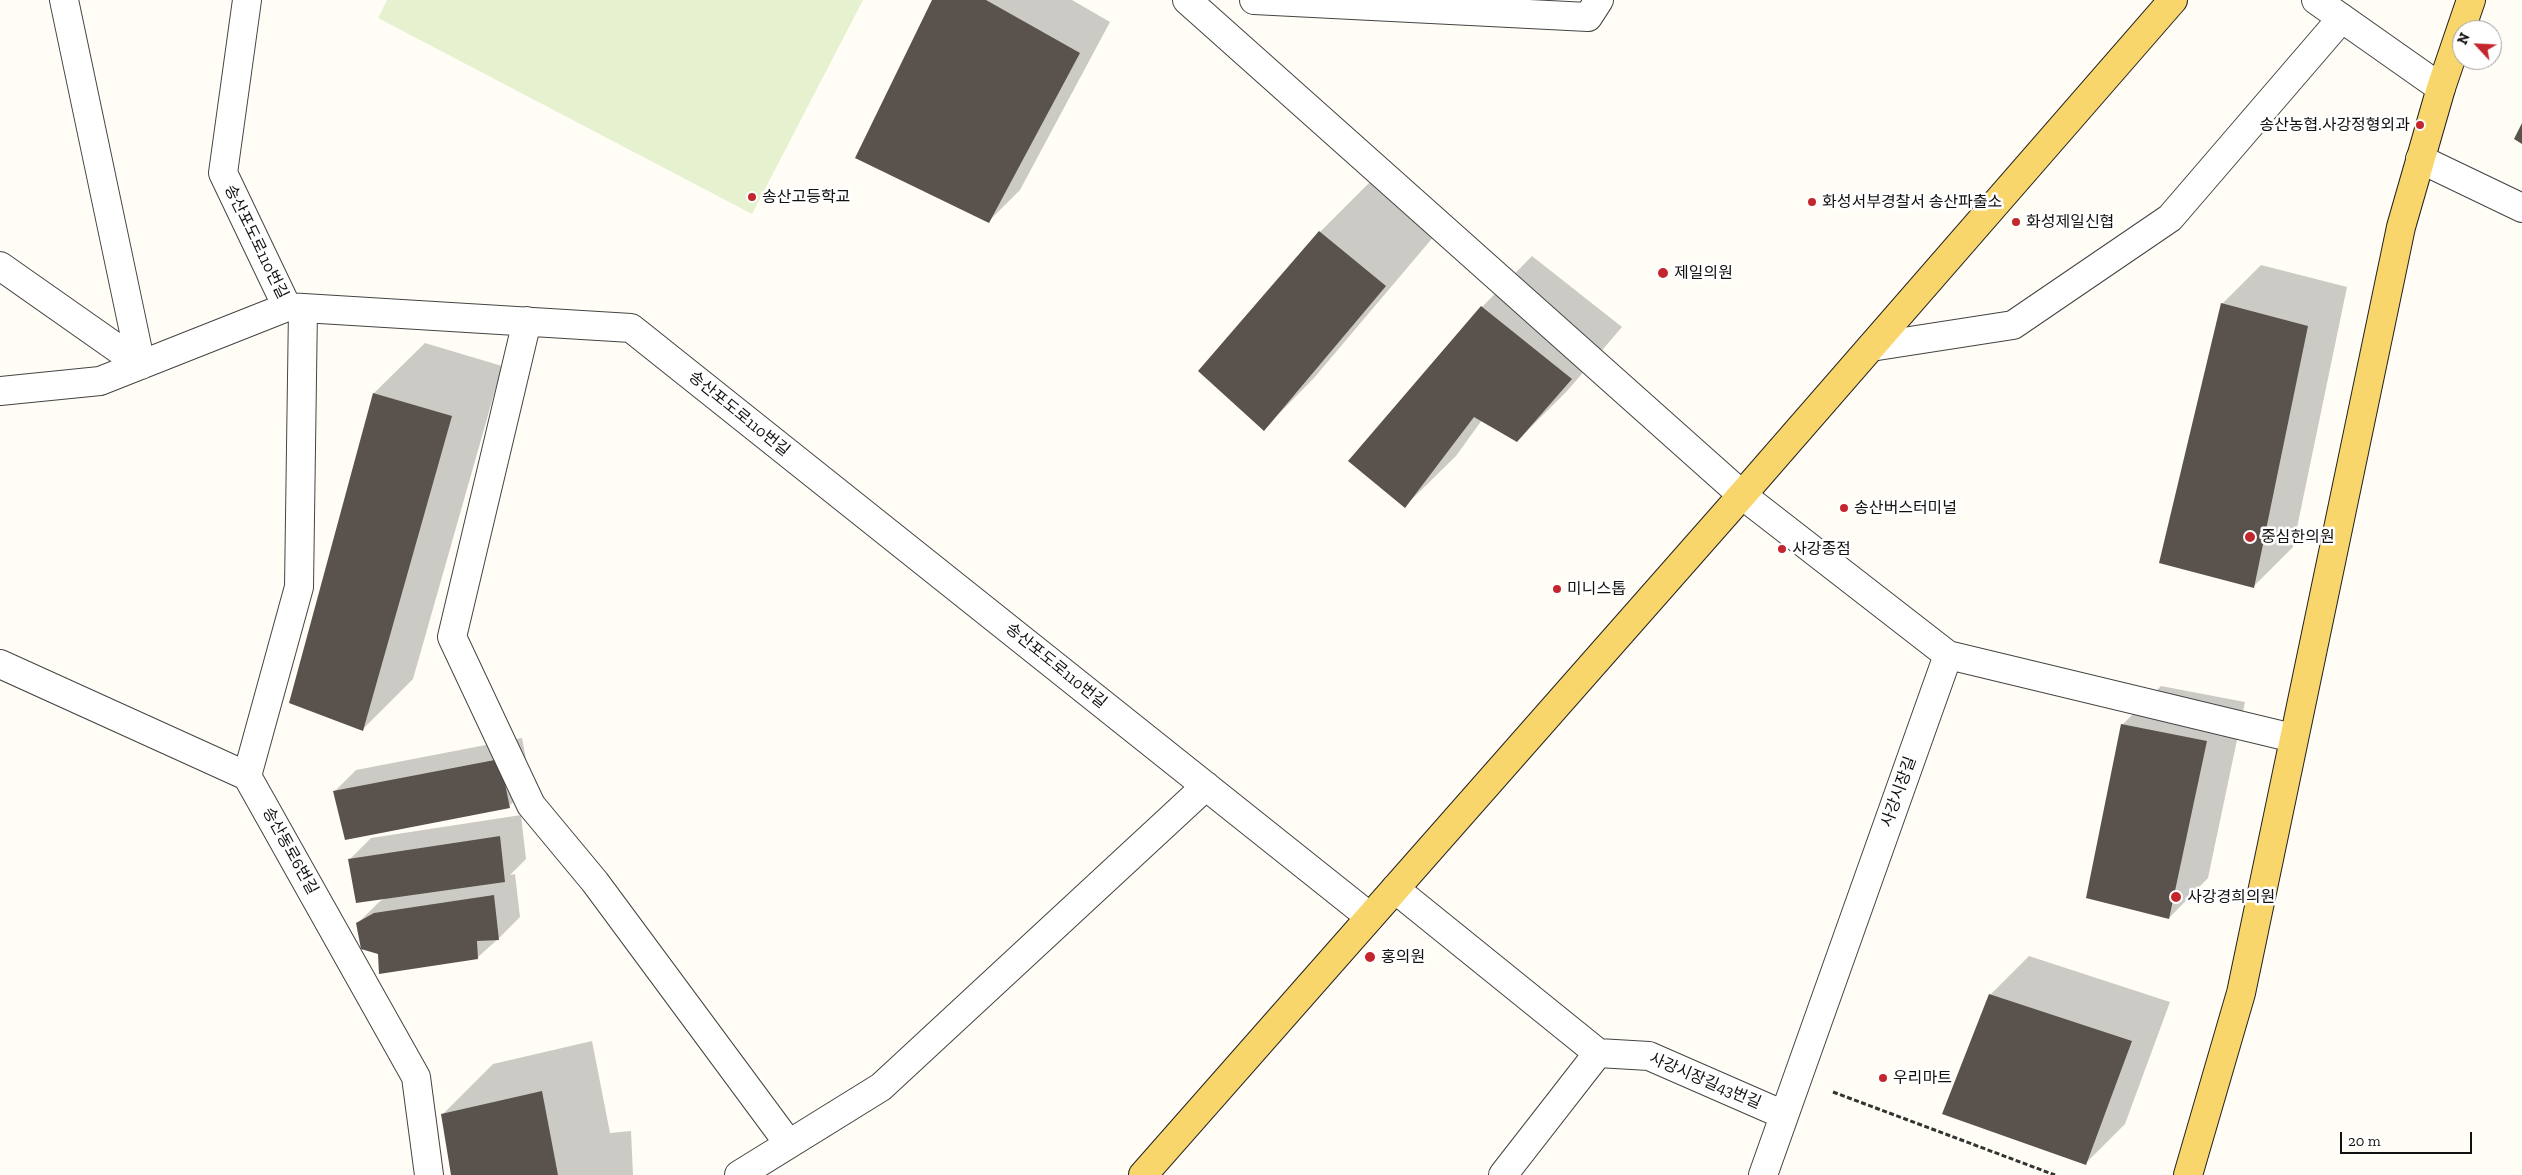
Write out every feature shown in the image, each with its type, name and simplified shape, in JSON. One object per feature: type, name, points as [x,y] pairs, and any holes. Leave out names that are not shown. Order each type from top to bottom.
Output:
[{"type":"main road","points":[[1143,1175],[1742,495],[2173,0]]},
{"type":"main road","points":[[2188,1175],[2241,993],[2401,227],[2441,88],[2472,0]]},
{"type":"street","points":[[64,0],[141,365]]},
{"type":"street","name":"송산포도로110번길","points":[[247,0],[223,173],[295,307],[631,328],[1370,917]]},
{"type":"street","points":[[1188,0],[1742,495],[1948,655],[2293,738]]},
{"type":"street","points":[[1254,0],[1588,17],[1599,0]]},
{"type":"street","points":[[2316,0],[2441,88]]},
{"type":"street","points":[[1871,347],[2013,325],[2170,218],[2342,18]]},
{"type":"street","points":[[2420,159],[2522,208]]},
{"type":"street","points":[[0,266],[141,365]]},
{"type":"street","points":[[0,391],[100,381],[295,307],[299,587],[247,776],[0,664]]},
{"type":"street","points":[[527,321],[452,637],[531,805],[595,882],[789,1144]]},
{"type":"street","name":"사강시장길","points":[[1763,1175],[1948,655]]},
{"type":"street","name":"송산동로6번길","points":[[247,776],[416,1077],[429,1175]]},
{"type":"street","points":[[739,1175],[881,1087],[1206,786]]},
{"type":"street","points":[[1395,889],[1598,1053],[1503,1175]]},
{"type":"street","name":"사강시장길43번길","points":[[1598,1053],[1649,1056],[1784,1115]]},
{"type":"path","points":[[1797,1079],[2055,1175]]},
{"type":"green space","points":[[387,0],[863,0],[752,214],[378,18]]},
{"type":"building","points":[[932,0],[986,0],[1080,53],[989,223],[855,158]]},
{"type":"building","points":[[2522,123],[2522,144],[2514,139]]},
{"type":"building","points":[[1319,231],[1386,286],[1264,431],[1198,371]]},
{"type":"building","points":[[2221,303],[2308,326],[2254,588],[2159,563]]},
{"type":"building","points":[[1481,306],[1572,379],[1517,442],[1474,417],[1405,508],[1348,461]]},
{"type":"building","points":[[373,393],[452,416],[363,731],[289,703]]},
{"type":"building","points":[[2121,724],[2207,741],[2169,919],[2086,898]]},
{"type":"building","points":[[500,759],[510,808],[345,840],[333,791]]},
{"type":"building","points":[[500,836],[505,882],[356,903],[348,859]]},
{"type":"building","points":[[494,895],[499,940],[477,941],[478,959],[379,974],[378,954],[361,949],[356,923],[374,913]]},
{"type":"building","points":[[1989,994],[2132,1041],[2086,1165],[1942,1114]]},
{"type":"building","points":[[542,1091],[558,1175],[451,1175],[441,1114]]},
{"type":"place","name":"송산농협.사강정형외과","points":[[2420,125]]},
{"type":"place","name":"송산고등학교","points":[[752,197]]},
{"type":"place","name":"화성서부경찰서 송산파출소","points":[[1812,202]]},
{"type":"place","name":"화성제일신협","points":[[2016,222]]},
{"type":"place","name":"제일의원","points":[[1663,273]]},
{"type":"place","name":"송산버스터미널","points":[[1844,508]]},
{"type":"place","name":"중심한의원","points":[[2250,537]]},
{"type":"place","name":"사강종점","points":[[1782,549]]},
{"type":"place","name":"미니스톱","points":[[1557,589]]},
{"type":"place","name":"사강경희의원","points":[[2176,897]]},
{"type":"place","name":"홍의원","points":[[1370,957]]},
{"type":"place","name":"우리마트","points":[[1883,1078]]}]
